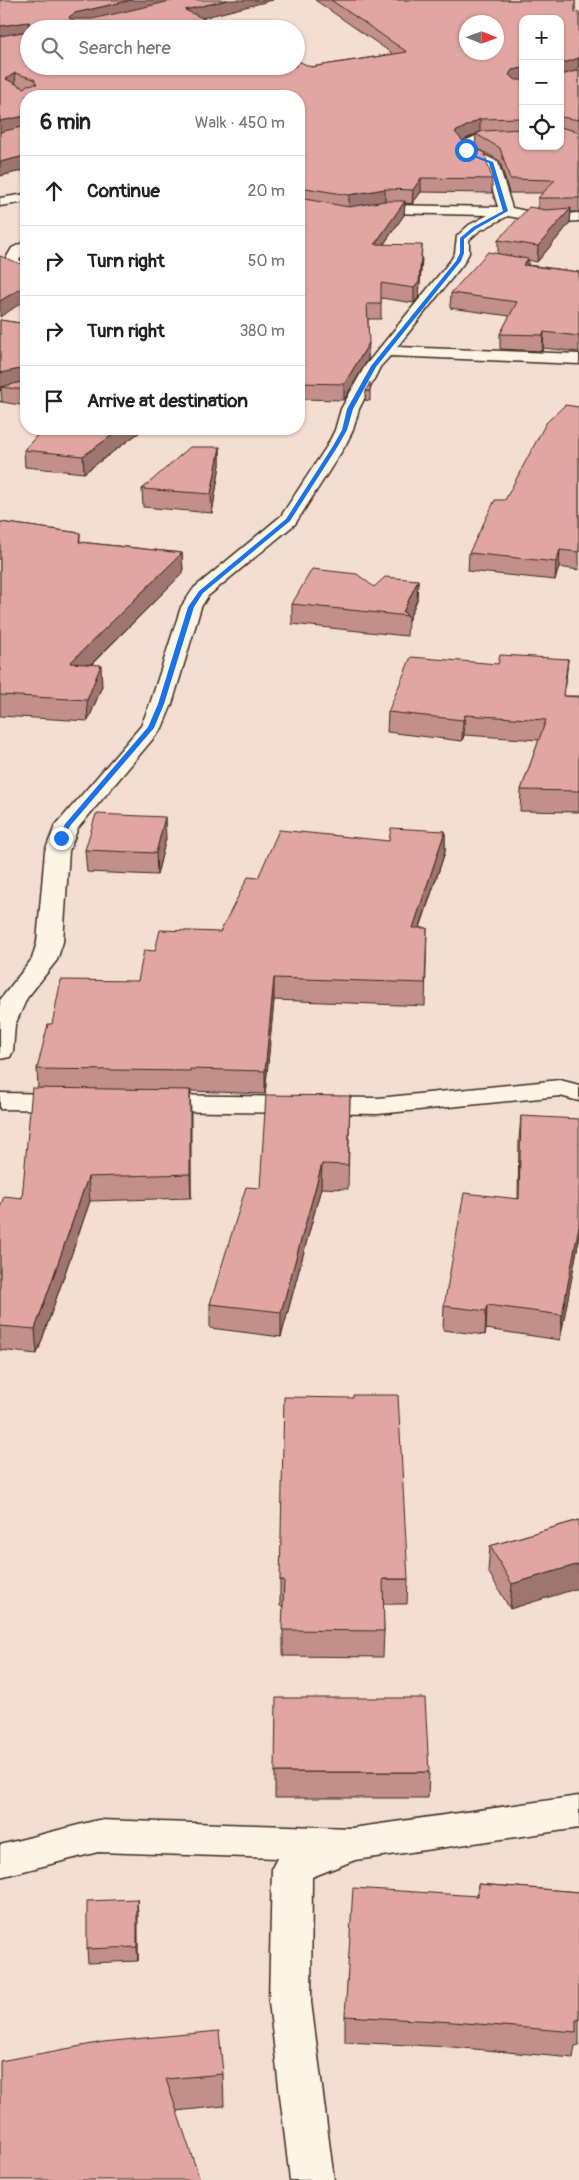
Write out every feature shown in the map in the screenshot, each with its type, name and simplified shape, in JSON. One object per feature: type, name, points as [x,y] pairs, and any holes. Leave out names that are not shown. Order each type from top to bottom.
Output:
[{"type":"street","points":[[506,211],[491,162],[473,155],[464,145],[480,138],[519,136]]},
{"type":"street","points":[[0,202],[20,199]]},
{"type":"street","points":[[305,207],[349,215],[385,209],[506,211],[545,218],[579,217]]},
{"type":"street","points":[[0,1051],[2,1025],[8,994],[44,960],[50,942],[57,851],[61,838],[67,826],[151,728],[161,704],[191,607],[201,592],[288,520],[336,446],[344,430],[350,409],[374,366],[445,278],[470,257],[462,239],[474,228],[506,211]]},
{"type":"street","points":[[20,250],[12,257],[14,264],[20,266]]},
{"type":"street","points":[[385,351],[579,359]]},
{"type":"street","points":[[0,386],[20,389]]},
{"type":"street","points":[[0,396],[20,391]]},
{"type":"street","points":[[129,1102],[378,1106],[560,1088],[579,1092]]},
{"type":"street","points":[[0,1101],[90,1102]]},
{"type":"street","points":[[0,1861],[98,1836],[352,1844],[579,1812]]},
{"type":"street","points":[[312,2180],[290,2002],[292,1868],[352,1844]]},
{"type":"building","points":[[0,0],[131,0],[75,13],[69,17],[70,19],[92,19],[175,0],[227,0],[185,10],[207,20],[20,20],[20,23],[0,26]]},
{"type":"building","points":[[331,0],[575,0],[575,13],[579,12],[579,58],[564,63],[564,15],[519,15],[519,69],[512,70],[509,75],[519,80],[519,118],[480,119],[455,132],[467,146],[484,152],[492,179],[421,178],[413,190],[385,189],[349,195],[305,188],[305,90],[20,90],[20,117],[0,121],[0,36],[20,33],[20,75],[15,73],[6,79],[24,88],[27,85],[37,84],[34,79],[21,75],[305,75],[305,64],[311,67],[407,52]]},
{"type":"building","points":[[579,70],[579,120],[564,118],[564,74]]},
{"type":"building","points":[[20,127],[20,157],[0,162],[0,132]]},
{"type":"building","points":[[564,128],[579,132],[579,198],[538,198],[555,180],[510,179],[500,148],[476,134],[483,131],[519,129],[519,150],[564,150]]},
{"type":"building","points":[[305,199],[349,207],[385,201],[405,201],[375,244],[422,245],[419,282],[414,288],[381,283],[381,304],[367,304],[369,343],[344,384],[305,383]]},
{"type":"building","points":[[529,207],[546,210],[571,208],[538,246],[498,240]]},
{"type":"building","points":[[488,252],[528,259],[523,265],[579,272],[579,336],[544,332],[543,335],[500,334],[517,302],[451,293]]},
{"type":"building","points":[[0,256],[20,264],[20,289],[0,301]]},
{"type":"building","points":[[0,320],[20,323],[20,369],[0,373]]},
{"type":"building","points":[[20,382],[20,389],[1,387]]},
{"type":"building","points":[[370,382],[370,391],[366,391]]},
{"type":"building","points":[[565,405],[579,407],[579,552],[560,550],[556,562],[469,553],[495,500],[505,500],[546,423]]},
{"type":"building","points":[[38,435],[113,435],[83,456],[24,450]]},
{"type":"building","points":[[190,447],[220,447],[211,494],[142,489]]},
{"type":"building","points":[[0,522],[80,533],[79,542],[182,553],[70,663],[101,665],[87,700],[0,695]]},
{"type":"building","points":[[312,569],[357,574],[374,587],[385,577],[418,580],[403,612],[408,616],[292,604]]},
{"type":"building","points":[[500,655],[568,659],[563,696],[579,697],[579,791],[521,790],[546,720],[465,715],[463,720],[388,712],[411,657],[498,664]]},
{"type":"building","points":[[96,814],[165,817],[156,853],[85,850]]},
{"type":"building","points":[[391,828],[445,831],[413,928],[427,928],[425,983],[274,978],[265,1071],[37,1069],[48,1024],[52,1024],[61,980],[138,981],[144,950],[155,951],[160,930],[220,932],[248,877],[258,878],[279,830],[389,841]]},
{"type":"building","points":[[32,1088],[190,1090],[190,1174],[88,1177],[35,1329],[0,1326],[0,1208],[4,1196],[22,1198]]},
{"type":"building","points":[[266,1095],[350,1096],[348,1165],[322,1164],[281,1312],[210,1304],[246,1187],[260,1188]]},
{"type":"building","points":[[521,1116],[579,1119],[579,1226],[562,1315],[487,1305],[486,1311],[444,1306],[464,1193],[519,1199]]},
{"type":"building","points":[[353,1395],[398,1395],[408,1579],[383,1579],[384,1631],[282,1630],[284,1580],[280,1580],[284,1397],[353,1398]]},
{"type":"building","points":[[579,1520],[579,1564],[512,1584],[490,1546]]},
{"type":"building","points":[[276,1698],[425,1698],[429,1772],[275,1772]]},
{"type":"building","points":[[478,1884],[579,1892],[579,2020],[576,2020],[576,2032],[345,2016],[353,1888],[478,1896]]},
{"type":"building","points":[[137,1899],[137,1947],[87,1949],[87,1901]]},
{"type":"building","points":[[219,2031],[223,2074],[166,2079],[200,2180],[0,2180],[0,2061],[103,2042]]},
{"type":"route","points":[[61,838],[67,826],[151,728],[161,704],[191,607],[201,592],[288,520],[336,446],[344,430],[350,409],[374,366],[458,261],[462,253],[462,239],[474,228],[506,211],[491,162],[466,150]]}]
